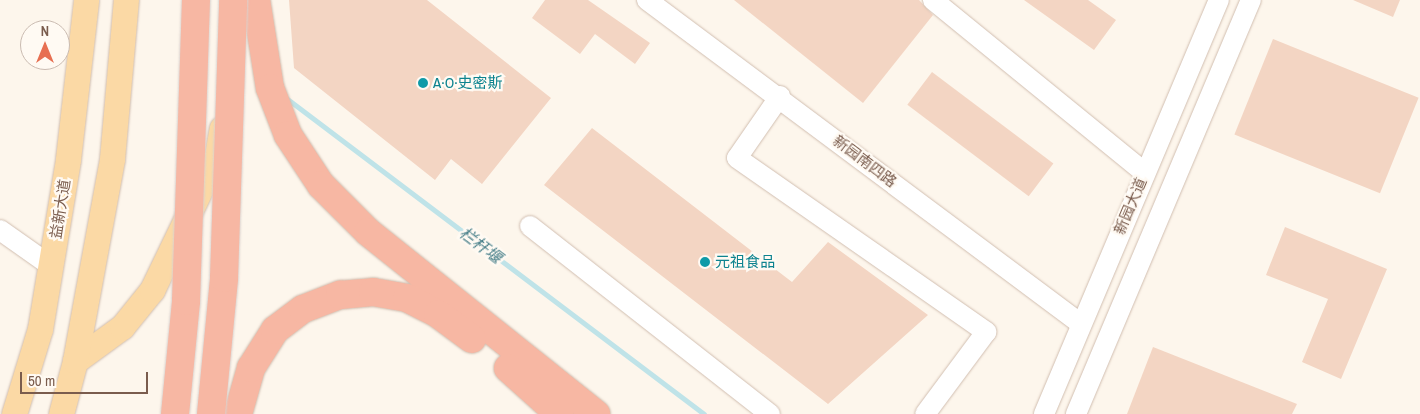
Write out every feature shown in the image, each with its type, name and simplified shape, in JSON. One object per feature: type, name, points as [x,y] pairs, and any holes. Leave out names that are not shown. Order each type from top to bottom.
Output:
[{"type":"highway","points":[[175,414],[186,301],[196,0]]},
{"type":"highway","points":[[211,414],[224,278],[233,0]]},
{"type":"highway","points":[[256,0],[270,88],[303,161],[342,209],[430,296],[534,389],[559,414]]},
{"type":"highway","points":[[238,414],[241,393],[262,347],[303,309],[356,292],[430,296],[596,414]]},
{"type":"main road","name":"益新大道","points":[[14,414],[40,329],[51,266],[68,159],[86,0]]},
{"type":"main road","points":[[61,414],[75,361],[112,158],[126,0]]},
{"type":"main road","points":[[75,361],[122,327],[152,290],[217,155],[245,0]]},
{"type":"street","name":"新园南四路","points":[[647,0],[780,96],[1081,324]]},
{"type":"street","points":[[933,0],[1144,172]]},
{"type":"street","name":"新园大道","points":[[1044,414],[1144,172],[1219,0]]},
{"type":"street","name":"新园大道","points":[[1076,414],[1251,0]]},
{"type":"street","points":[[780,96],[737,158],[986,332],[925,414]]},
{"type":"street","points":[[530,226],[770,414]]},
{"type":"street","points":[[0,230],[51,266]]},
{"type":"building","name":"A·O·史密斯","points":[[289,0],[427,0],[551,98],[482,184],[451,159],[435,180],[294,68]]},
{"type":"building","points":[[545,0],[588,0],[650,43],[635,64],[595,34],[580,54],[532,18]]},
{"type":"building","points":[[734,0],[919,0],[933,15],[863,103]]},
{"type":"building","points":[[1024,0],[1088,0],[1116,20],[1094,50]]},
{"type":"building","points":[[1353,0],[1400,0],[1393,17]]},
{"type":"building","points":[[1273,39],[1419,98],[1380,193],[1234,134]]},
{"type":"building","points":[[932,72],[1053,163],[1029,196],[907,105]]},
{"type":"building","name":"元祖食品","points":[[592,128],[792,282],[828,242],[928,315],[828,404],[544,185]]},
{"type":"building","points":[[1285,227],[1387,269],[1341,379],[1302,362],[1328,299],[1266,275]]},
{"type":"building","points":[[1153,347],[1297,404],[1292,414],[1127,414]]},
{"type":"waterway","name":"栏杆堰","points":[[286,98],[704,414]]},
{"type":"place","name":"A·O·史密斯","points":[[423,83]]},
{"type":"place","name":"元祖食品","points":[[705,262]]}]
